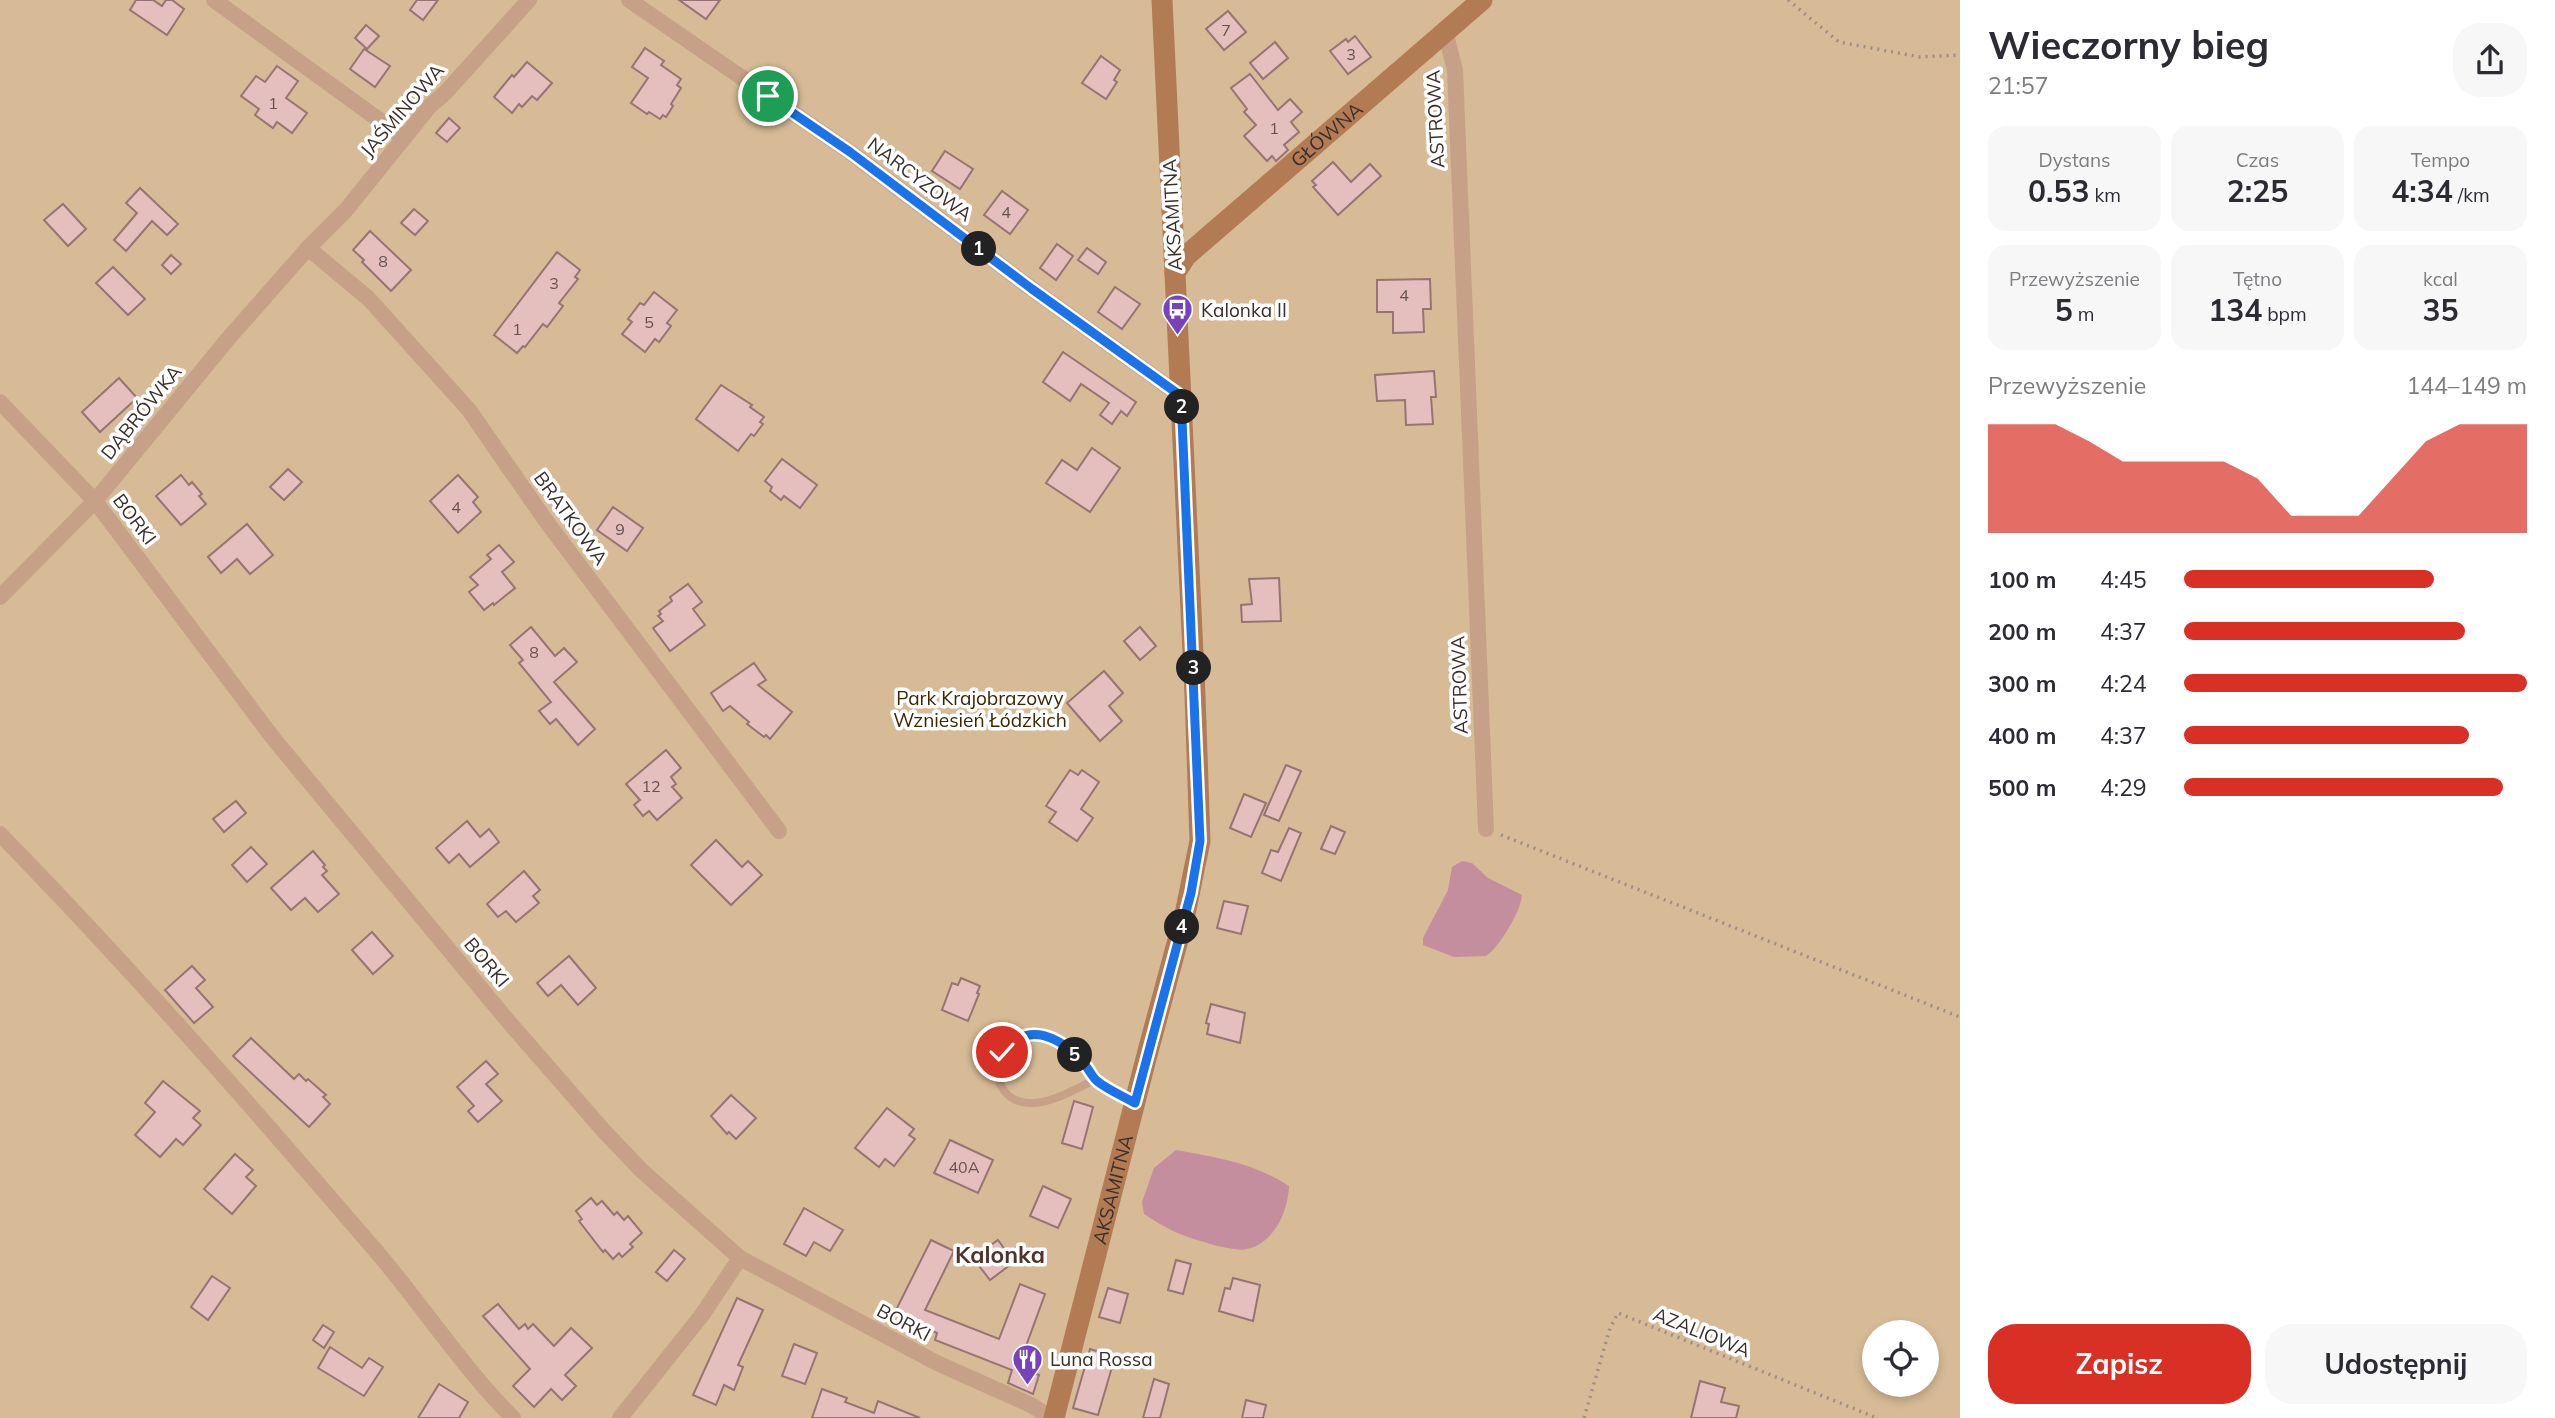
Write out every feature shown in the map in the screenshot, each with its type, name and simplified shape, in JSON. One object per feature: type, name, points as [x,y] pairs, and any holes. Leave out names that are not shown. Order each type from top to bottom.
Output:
[{"type":"street","points":[[214,0],[404,138]]},
{"type":"street","name":"JAŚMINOWA","points":[[308,248],[346,210],[404,138],[529,0]]},
{"type":"street","name":"NARCYZOWA","points":[[629,0],[850,152],[1032,289],[1181,396]]},
{"type":"street","name":"AKSAMITNA","points":[[1053,1418],[1191,893],[1200,841],[1162,0]]},
{"type":"street","name":"GŁÓWNA","points":[[1175,272],[1194,250],[1482,0]]},
{"type":"street","name":"ASTROWA","points":[[1445,31],[1455,70],[1486,829]]},
{"type":"street","name":"DĄBRÓWKA","points":[[0,597],[95,501],[227,340],[308,248]]},
{"type":"street","name":"BRATKOWA","points":[[308,248],[369,299],[469,410],[546,521],[779,831]]},
{"type":"street","name":"BORKI","points":[[0,402],[95,501],[273,738],[508,1021],[641,1170],[740,1258],[937,1363],[1031,1405],[1053,1418]]},
{"type":"street","points":[[0,834],[204,1053],[378,1254],[483,1388],[513,1418]]},
{"type":"street","points":[[620,1418],[702,1315],[740,1258]]},
{"type":"lane","points":[[1096,1080],[1044,1102],[1031,1104],[1011,1097],[1002,1089],[998,1064],[1002,1052],[1012,1040],[1036,1034],[1049,1037],[1062,1044],[1085,1065],[1096,1080],[1135,1103]]},
{"type":"path","points":[[1788,0],[1839,42],[1920,57],[1960,55]]},
{"type":"path","points":[[1486,829],[1960,1017]]},
{"type":"path","name":"AZALIOWA","points":[[1584,1418],[1610,1328],[1618,1313],[1877,1418]]},
{"type":"green space","name":"Park Krajobrazowy Wzniesień Łódzkich","points":[[0,0],[1960,0],[1960,1418],[0,1418]]},
{"type":"shaded area","points":[[1462,861],[1472,863],[1488,878],[1522,895],[1518,910],[1508,928],[1486,956],[1454,957],[1423,945],[1423,938],[1448,890],[1452,867]]},
{"type":"shaded area","points":[[1176,1150],[1248,1166],[1289,1186],[1286,1206],[1272,1233],[1257,1246],[1232,1249],[1179,1234],[1144,1214],[1142,1202],[1154,1168]]},
{"type":"building","points":[[136,0],[153,0],[162,6],[166,0],[172,0],[184,9],[167,35],[130,10]]},
{"type":"building","points":[[417,0],[438,0],[423,20],[410,10]]},
{"type":"building","points":[[679,0],[720,0],[706,19]]},
{"type":"building","points":[[1228,11],[1246,32],[1224,50],[1206,29]]},
{"type":"building","points":[[366,25],[379,36],[367,49],[355,38]]},
{"type":"building","points":[[1355,36],[1371,57],[1348,74],[1330,51]]},
{"type":"building","points":[[1275,42],[1288,58],[1263,79],[1250,63]]},
{"type":"building","points":[[645,48],[664,61],[661,65],[681,79],[677,85],[681,88],[671,104],[673,106],[666,117],[663,115],[660,119],[631,103],[648,78],[632,67]]},
{"type":"building","points":[[364,49],[390,66],[375,87],[350,69]]},
{"type":"building","points":[[1101,56],[1120,70],[1114,80],[1117,82],[1106,99],[1082,83]]},
{"type":"building","points":[[527,62],[552,83],[537,100],[532,96],[522,107],[519,104],[512,113],[494,97]]},
{"type":"building","points":[[277,66],[298,81],[286,98],[307,113],[292,133],[277,122],[273,128],[255,115],[259,109],[241,96],[256,76],[265,82]]},
{"type":"building","points":[[1250,74],[1278,110],[1290,99],[1302,112],[1291,122],[1299,132],[1284,145],[1288,150],[1276,161],[1272,156],[1267,161],[1244,136],[1256,125],[1244,112],[1247,109],[1231,88]]},
{"type":"building","points":[[449,118],[460,128],[447,142],[436,133]]},
{"type":"building","points":[[945,151],[973,169],[960,189],[932,171]]},
{"type":"building","points":[[1333,162],[1351,182],[1370,164],[1381,176],[1338,215],[1313,187],[1316,185],[1312,181]]},
{"type":"building","points":[[140,188],[178,224],[167,235],[152,221],[126,251],[114,240],[137,213],[126,203]]},
{"type":"building","points":[[1002,191],[1028,210],[1010,234],[984,215]]},
{"type":"building","points":[[63,204],[86,229],[68,246],[44,220]]},
{"type":"building","points":[[414,209],[428,221],[415,235],[401,223]]},
{"type":"building","points":[[370,231],[411,270],[391,291],[353,250]]},
{"type":"building","points":[[1057,244],[1073,256],[1056,280],[1040,268]]},
{"type":"building","points":[[1087,248],[1106,262],[1098,274],[1078,260]]},
{"type":"building","points":[[557,252],[580,270],[575,277],[578,279],[559,303],[563,306],[547,327],[543,324],[517,353],[494,335]]},
{"type":"building","points":[[171,255],[181,264],[171,274],[162,265]]},
{"type":"building","points":[[113,267],[145,299],[128,315],[96,283]]},
{"type":"building","points":[[1430,279],[1431,309],[1423,309],[1424,332],[1393,333],[1393,312],[1377,312],[1377,280]]},
{"type":"building","points":[[1115,287],[1140,304],[1122,329],[1098,312]]},
{"type":"building","points":[[654,292],[677,310],[667,323],[671,326],[659,342],[655,339],[645,352],[622,334],[632,322],[628,319],[640,303],[644,305]]},
{"type":"building","points":[[1063,352],[1136,402],[1127,416],[1121,411],[1112,424],[1100,415],[1109,403],[1081,384],[1070,401],[1043,382]]},
{"type":"building","points":[[1434,371],[1436,397],[1431,397],[1433,424],[1406,425],[1405,400],[1377,401],[1375,375]]},
{"type":"building","points":[[119,378],[137,398],[100,432],[82,412]]},
{"type":"building","points":[[721,385],[752,405],[750,407],[764,417],[760,422],[763,424],[754,436],[751,434],[738,451],[696,419]]},
{"type":"building","points":[[1092,448],[1120,468],[1090,512],[1046,483],[1062,460],[1077,470]]},
{"type":"building","points":[[782,459],[817,485],[800,508],[784,496],[781,500],[770,491],[772,487],[765,481]]},
{"type":"building","points":[[288,469],[302,482],[284,500],[270,487]]},
{"type":"building","points":[[181,475],[189,485],[192,482],[206,504],[181,525],[156,496]]},
{"type":"building","points":[[458,475],[478,497],[473,502],[481,512],[458,533],[430,501]]},
{"type":"building","points":[[613,507],[643,528],[627,551],[597,530]]},
{"type":"building","points":[[247,524],[273,555],[250,574],[237,559],[221,573],[208,557]]},
{"type":"building","points":[[499,545],[514,562],[502,572],[515,588],[484,610],[469,592],[478,585],[470,577],[491,559],[487,555]]},
{"type":"building","points":[[1279,578],[1281,621],[1242,622],[1241,605],[1252,604],[1249,579]]},
{"type":"building","points":[[688,584],[702,602],[693,609],[705,625],[670,651],[653,628],[663,621],[658,616],[661,614],[659,611],[672,601],[670,597]]},
{"type":"building","points":[[531,627],[555,656],[564,648],[577,662],[554,682],[595,729],[578,745],[556,719],[550,724],[539,711],[551,702],[519,663],[523,660],[510,645]]},
{"type":"building","points":[[1140,627],[1156,646],[1140,660],[1124,641]]},
{"type":"building","points":[[754,663],[766,680],[758,685],[792,712],[770,739],[747,724],[749,722],[730,706],[723,711],[711,693]]},
{"type":"building","points":[[1104,671],[1123,693],[1109,706],[1122,721],[1100,741],[1067,703]]},
{"type":"building","points":[[666,750],[681,768],[671,777],[676,784],[672,787],[682,798],[657,820],[649,811],[643,816],[634,805],[640,800],[626,784]]},
{"type":"building","points":[[1286,765],[1301,771],[1279,821],[1264,815]]},
{"type":"building","points":[[1070,770],[1078,775],[1082,770],[1099,782],[1081,809],[1093,818],[1077,841],[1049,822],[1056,812],[1046,806]]},
{"type":"building","points":[[1244,794],[1266,803],[1251,837],[1230,828]]},
{"type":"building","points":[[236,801],[246,813],[224,832],[213,819]]},
{"type":"building","points":[[467,821],[480,837],[489,829],[499,842],[470,867],[459,854],[449,863],[436,848]]},
{"type":"building","points":[[1331,826],[1345,832],[1335,854],[1321,849]]},
{"type":"building","points":[[1289,828],[1301,833],[1281,881],[1262,873],[1271,850],[1278,852]]},
{"type":"building","points":[[716,840],[742,867],[748,861],[762,875],[731,905],[691,865]]},
{"type":"building","points":[[251,847],[267,864],[247,882],[232,865]]},
{"type":"building","points":[[313,851],[325,865],[323,867],[327,871],[322,875],[339,894],[318,912],[305,898],[291,910],[271,888]]},
{"type":"building","points":[[524,871],[540,890],[533,896],[539,903],[516,922],[506,911],[498,917],[487,904]]},
{"type":"building","points":[[1224,901],[1248,906],[1241,934],[1217,928]]},
{"type":"building","points":[[372,932],[393,956],[373,974],[352,950]]},
{"type":"building","points":[[569,956],[596,988],[578,1005],[561,985],[548,996],[537,983]]},
{"type":"building","points":[[192,966],[205,980],[196,988],[213,1007],[194,1023],[165,990]]},
{"type":"building","points":[[961,978],[980,986],[968,1021],[942,1010],[952,983],[958,985]]},
{"type":"building","points":[[1211,1004],[1245,1013],[1240,1043],[1207,1034],[1209,1024],[1206,1023]]},
{"type":"building","points":[[251,1038],[294,1079],[299,1074],[326,1095],[323,1097],[330,1104],[309,1127],[233,1056]]},
{"type":"building","points":[[486,1061],[498,1074],[486,1084],[502,1101],[478,1122],[468,1111],[474,1106],[457,1087]]},
{"type":"building","points":[[163,1081],[200,1111],[193,1118],[201,1125],[183,1145],[176,1139],[160,1157],[135,1135],[155,1112],[145,1103]]},
{"type":"building","points":[[731,1095],[756,1118],[736,1139],[729,1132],[727,1134],[711,1116]]},
{"type":"building","points":[[1074,1101],[1093,1107],[1082,1149],[1062,1143]]},
{"type":"building","points":[[887,1108],[914,1129],[909,1135],[915,1139],[894,1166],[885,1159],[879,1167],[855,1148]]},
{"type":"building","points":[[950,1140],[993,1160],[978,1193],[934,1173]]},
{"type":"building","points":[[235,1154],[253,1170],[246,1177],[256,1186],[232,1214],[204,1189]]},
{"type":"building","points":[[1043,1186],[1071,1199],[1058,1228],[1030,1216]]},
{"type":"building","points":[[591,1198],[597,1205],[602,1201],[614,1215],[617,1212],[624,1220],[628,1216],[642,1233],[630,1244],[633,1247],[622,1257],[619,1253],[613,1259],[605,1250],[603,1252],[579,1221],[582,1219],[576,1211]]},
{"type":"building","points":[[804,1208],[843,1230],[830,1251],[814,1242],[806,1256],[784,1244]]},
{"type":"building","points":[[931,1240],[954,1251],[925,1310],[999,1339],[1020,1284],[1045,1294],[1018,1368],[1039,1375],[1033,1394],[1008,1383],[1012,1370],[935,1340],[937,1333],[895,1312]]},
{"type":"building","points":[[998,1240],[1014,1262],[990,1280],[973,1258]]},
{"type":"building","points":[[674,1250],[685,1259],[667,1281],[656,1272]]},
{"type":"building","points":[[1176,1260],[1191,1264],[1183,1294],[1168,1290]]},
{"type":"building","points":[[212,1276],[230,1288],[208,1320],[191,1307]]},
{"type":"building","points":[[1233,1278],[1260,1285],[1253,1321],[1219,1311],[1225,1288],[1230,1289]]},
{"type":"building","points":[[1108,1288],[1128,1294],[1120,1323],[1099,1317]]},
{"type":"building","points":[[737,1298],[763,1310],[738,1365],[743,1367],[734,1390],[724,1385],[716,1405],[693,1395]]},
{"type":"building","points":[[498,1304],[519,1329],[525,1324],[528,1329],[533,1324],[554,1346],[571,1328],[592,1348],[565,1375],[576,1386],[562,1400],[551,1389],[534,1407],[513,1386],[530,1369],[483,1316]]},
{"type":"building","points":[[323,1325],[334,1332],[324,1348],[313,1340]]},
{"type":"building","points":[[794,1344],[817,1353],[805,1384],[782,1376]]},
{"type":"building","points":[[330,1347],[362,1368],[369,1358],[383,1367],[364,1396],[318,1368]]},
{"type":"building","points":[[1090,1349],[1115,1357],[1098,1415],[1073,1408]]},
{"type":"building","points":[[1154,1379],[1169,1384],[1160,1418],[1143,1418]]},
{"type":"building","points":[[1700,1381],[1725,1388],[1721,1402],[1739,1406],[1736,1418],[1691,1418]]},
{"type":"building","points":[[439,1384],[468,1402],[459,1418],[418,1418]]},
{"type":"building","points":[[822,1389],[847,1398],[845,1402],[874,1413],[878,1401],[920,1418],[812,1418]]},
{"type":"building","points":[[1246,1400],[1266,1405],[1263,1418],[1242,1418]]},
{"type":"place","name":"Kalonka II","points":[[1178,337]]},
{"type":"place","name":"Luna Rossa","points":[[1027,1386]]},
{"type":"district","name":"Kalonka","points":[[1000,1254]]},
{"type":"route","points":[[768,96],[850,152],[1032,289],[1181,396],[1200,841],[1191,893],[1135,1103],[1096,1080],[1072,1052],[1049,1037],[1025,1035],[1012,1040],[1002,1052]]}]
